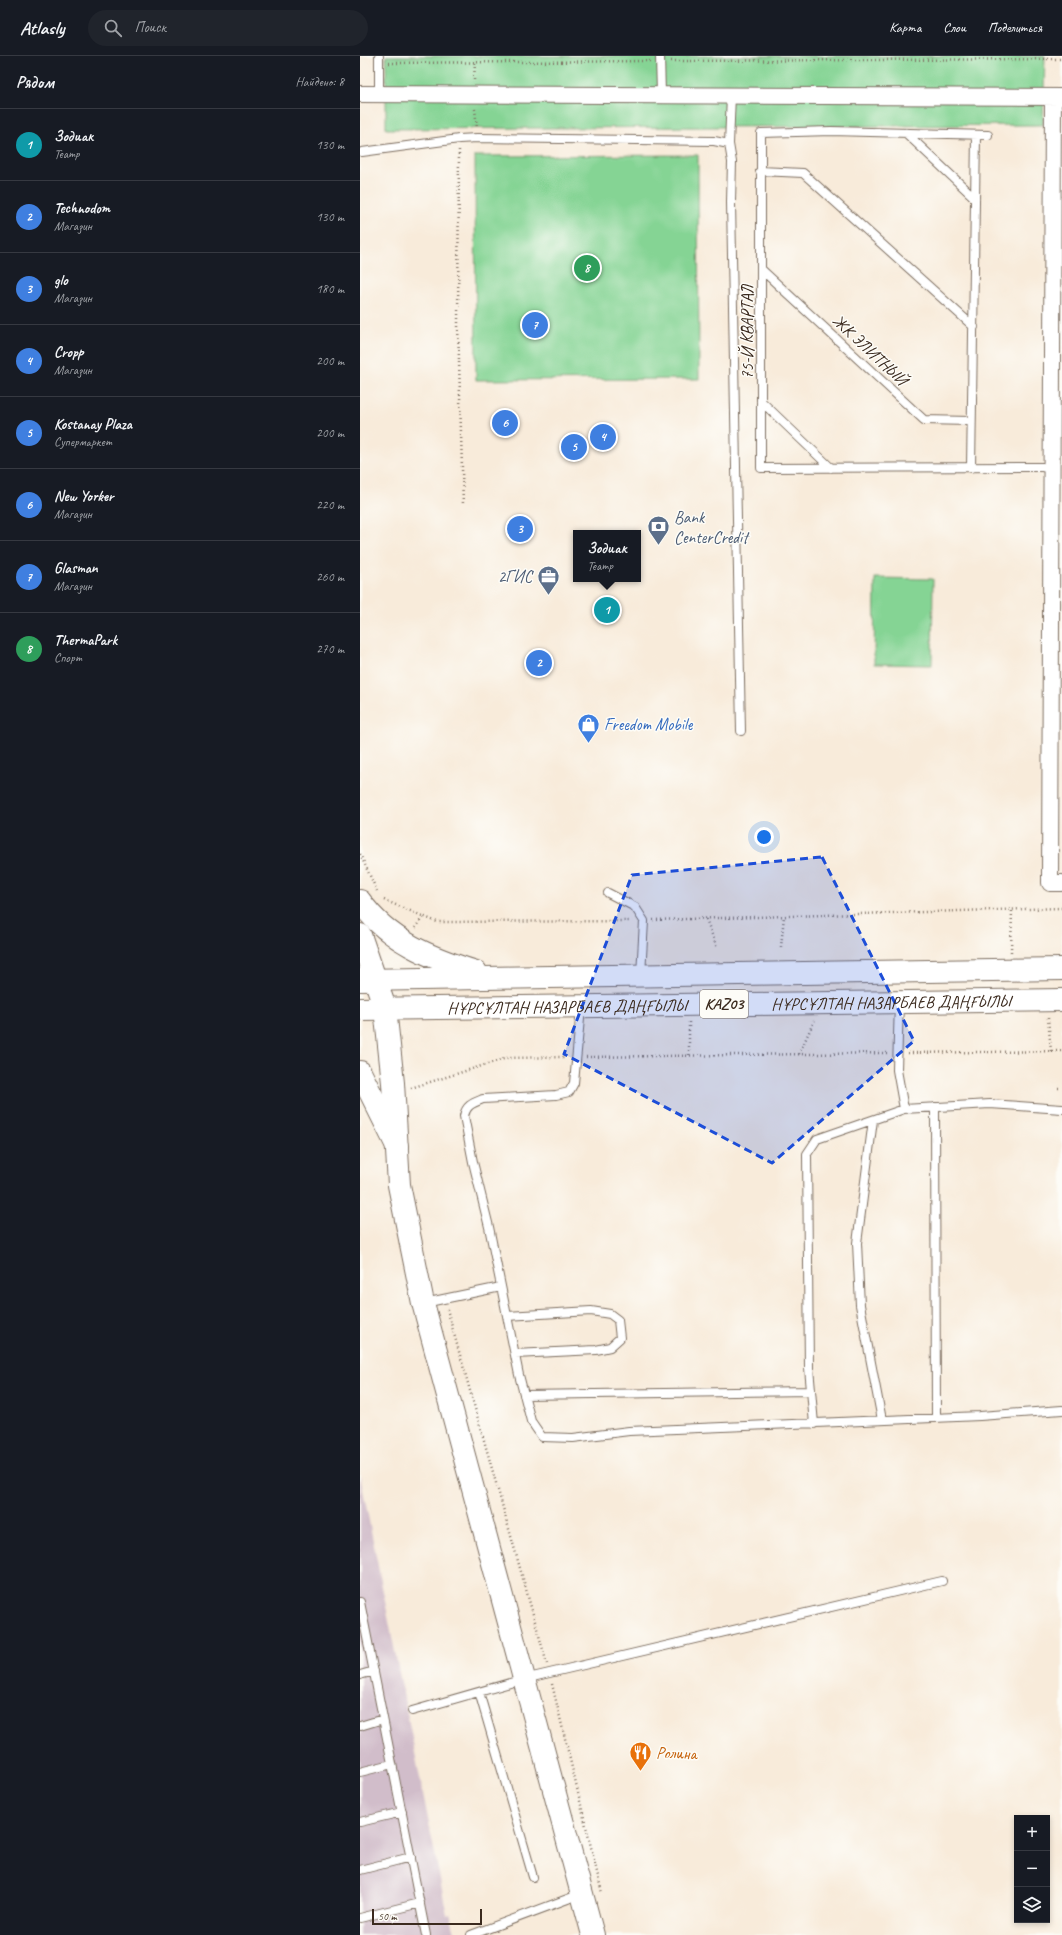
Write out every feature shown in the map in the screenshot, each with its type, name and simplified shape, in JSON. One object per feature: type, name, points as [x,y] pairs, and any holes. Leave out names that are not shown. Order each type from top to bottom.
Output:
[{"type":"main road","points":[[369,897],[384,927],[404,943],[421,953],[441,961],[496,978]]},
{"type":"main road","points":[[360,935],[368,980],[385,1008],[393,1083],[399,1185],[433,1301],[524,1679],[593,1935]]},
{"type":"main road","name":"НҰРСҰЛТАН НАЗАРБАЕВ ДАҢҒЫЛЫ","points":[[496,978],[1062,969]]},
{"type":"main road","name":"KАZ03","points":[[368,980],[496,978]]},
{"type":"main road","name":"НҰРСҰЛТАН НАЗАРБАЕВ ДАҢҒЫЛЫ","points":[[360,1009],[899,1001],[1055,1007]]},
{"type":"main road","points":[[360,1072],[397,1146]]},
{"type":"street","points":[[360,94],[731,94],[1057,97],[1056,706],[1050,883],[1062,883]]},
{"type":"lane","points":[[660,58],[661,94]]},
{"type":"lane","points":[[379,60],[379,94]]},
{"type":"lane","points":[[731,94],[729,144],[732,162],[731,202],[741,731]]},
{"type":"lane","name":"75-Й КВАРТАЛ","points":[[988,135],[831,131],[761,133],[761,468],[1042,467],[1057,469]]},
{"type":"lane","points":[[906,133],[975,198]]},
{"type":"lane","points":[[970,468],[970,421],[974,327],[976,135]]},
{"type":"lane","points":[[362,152],[459,139],[714,141],[729,144]]},
{"type":"lane","points":[[760,171],[803,173],[974,327]]},
{"type":"lane","name":"ЖК ЭЛИТНЫЙ","points":[[762,270],[924,420],[970,421]]},
{"type":"lane","points":[[761,401],[831,468]]},
{"type":"lane","points":[[608,892],[635,907],[644,921],[641,976]]},
{"type":"lane","points":[[899,1001],[897,1070],[904,1109]]},
{"type":"lane","points":[[581,1005],[574,1083],[569,1092],[556,1095],[483,1099],[472,1103],[465,1109],[464,1116],[524,1395],[531,1421],[542,1437],[573,1438],[629,1431],[814,1424],[1062,1410]]},
{"type":"lane","points":[[814,1424],[809,1368],[807,1154],[817,1139],[904,1109],[990,1104],[1062,1109]]},
{"type":"lane","points":[[935,1107],[936,1418]]},
{"type":"lane","points":[[873,1120],[857,1243],[860,1305],[882,1420]]},
{"type":"lane","points":[[433,1301],[501,1287]]},
{"type":"lane","points":[[507,1316],[591,1311],[610,1314],[618,1320],[620,1338],[610,1347],[596,1350],[515,1354]]},
{"type":"lane","points":[[524,1395],[811,1391]]},
{"type":"lane","points":[[412,1711],[524,1679],[942,1581]]},
{"type":"lane","points":[[360,1602],[362,1624],[374,1671],[426,1935]]},
{"type":"lane","points":[[360,1675],[374,1671]]},
{"type":"lane","points":[[479,1692],[533,1878]]},
{"type":"lane","points":[[360,1726],[383,1719]]},
{"type":"lane","points":[[360,1772],[392,1764]]},
{"type":"lane","points":[[360,1822],[402,1812]]},
{"type":"lane","points":[[360,1870],[410,1857]]},
{"type":"lane","points":[[471,1935],[582,1894]]},
{"type":"lane","points":[[360,1918],[420,1903]]},
{"type":"path","points":[[379,60],[660,58],[1062,59]]},
{"type":"path","points":[[459,139],[458,324],[463,505]]},
{"type":"path","points":[[360,854],[369,897]]},
{"type":"path","points":[[381,898],[437,922],[644,921],[1062,908]]},
{"type":"path","points":[[1012,909],[1011,953],[1018,953]]},
{"type":"path","points":[[781,947],[784,916]]},
{"type":"path","points":[[706,919],[717,948]]},
{"type":"path","points":[[800,1054],[823,1002]]},
{"type":"path","points":[[689,1004],[689,1055]]},
{"type":"path","points":[[1051,1051],[1055,1007]]},
{"type":"path","points":[[410,1088],[507,1058],[1062,1051]]},
{"type":"path","points":[[433,1301],[550,1674],[604,1899]]},
{"type":"highlighted area","points":[[822,857],[914,1041],[772,1163],[564,1054],[632,875]]},
{"type":"shaded area","points":[[360,1475],[447,1915],[450,1914],[456,1935],[360,1935]]},
{"type":"green space","points":[[386,56],[1045,56],[1043,125],[386,129]]},
{"type":"green space","points":[[698,155],[699,379],[476,380],[475,156]]},
{"type":"green space","points":[[875,578],[933,579],[932,665],[874,664]]},
{"type":"place","name":"ThermaPark","points":[[587,268]]},
{"type":"place","name":"Glasman","points":[[535,325]]},
{"type":"place","name":"New Yorker","points":[[505,423]]},
{"type":"place","name":"Cropp","points":[[603,437]]},
{"type":"place","name":"Kostanay Plaza","points":[[574,447]]},
{"type":"place","name":"glo","points":[[520,529]]},
{"type":"place","name":"Bank CenterCredit","points":[[659,546]]},
{"type":"place","name":"2ГИС","points":[[548,596]]},
{"type":"place","name":"Зодиак","points":[[607,610]]},
{"type":"place","name":"Technodom","points":[[539,663]]},
{"type":"place","name":"Freedom Mobile","points":[[588,744]]},
{"type":"place","name":"Ролина","points":[[640,1772]]}]
